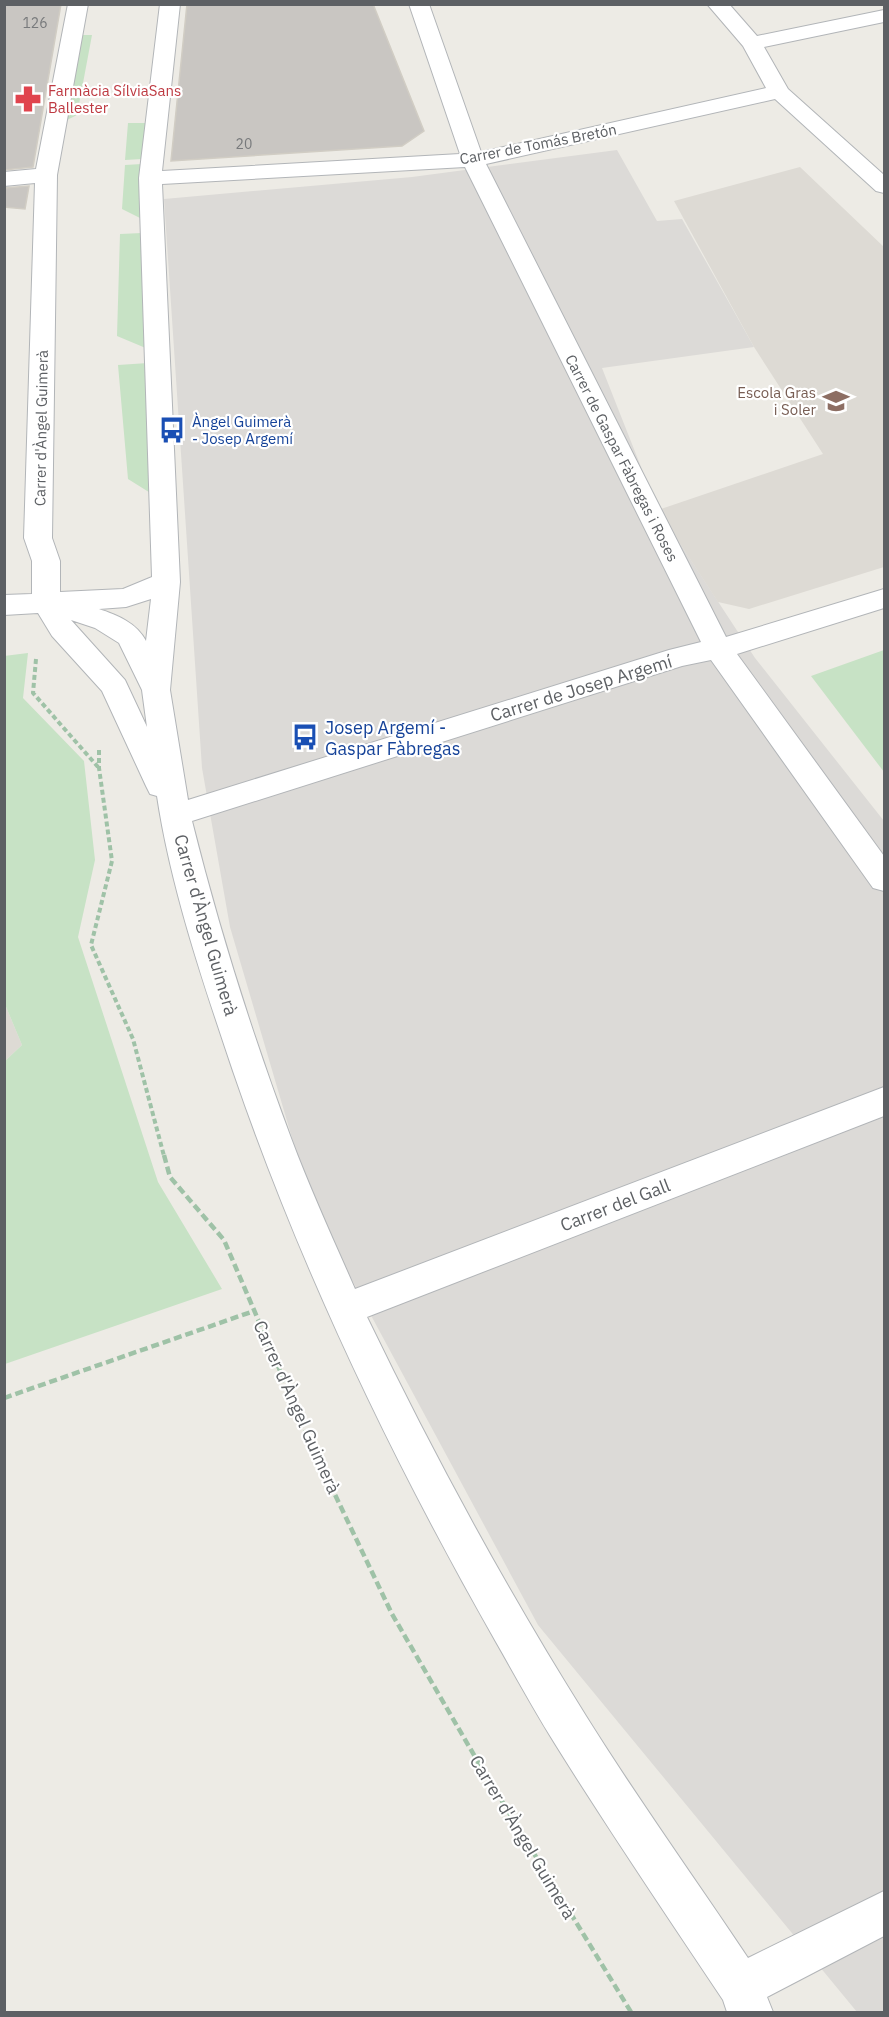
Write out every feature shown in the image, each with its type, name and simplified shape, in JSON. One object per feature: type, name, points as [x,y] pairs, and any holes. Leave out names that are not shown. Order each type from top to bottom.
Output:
[{"type":"street","name":"Carrer d'Àngel Guimerà","points":[[78,4],[46,175],[38,538],[46,561],[46,602],[62,629],[115,687],[175,814]]},
{"type":"street","name":"Carrer d'Àngel Guimerà","points":[[170,4],[150,178],[166,582],[156,690],[175,814],[196,899],[228,1008],[274,1140],[345,1309],[395,1416],[454,1530],[571,1731],[753,2004]]},
{"type":"street","name":"Carrer de Gaspar Fàbregas i Roses","points":[[419,4],[473,160],[718,649],[885,879]]},
{"type":"street","points":[[717,4],[752,43],[779,92],[885,186]]},
{"type":"street","points":[[752,43],[885,16]]},
{"type":"street","name":"Carrer de Tomás Bretón","points":[[150,178],[473,160],[779,92]]},
{"type":"street","points":[[4,179],[46,175]]},
{"type":"street","points":[[4,605],[126,598],[166,582]]},
{"type":"street","name":"Carrer de Josep Argemí","points":[[175,814],[679,657],[748,642],[885,598]]},
{"type":"street","points":[[46,602],[105,621],[130,637],[156,690]]},
{"type":"street","name":"Carrer del Gall","points":[[345,1309],[885,1101]]},
{"type":"street","points":[[753,2004],[885,1913]]},
{"type":"path","name":"Carrer d'Àngel Guimerà","points":[[46,602],[37,645],[33,693],[99,768],[112,861],[90,945],[134,1039],[170,1178],[225,1240],[317,1457],[392,1614],[487,1777],[632,2013]]},
{"type":"path","points":[[4,1398],[254,1311]]},
{"type":"shaded area","points":[[617,150],[657,221],[682,219],[754,347],[602,368],[658,510],[755,658],[884,821],[884,2012],[857,2012],[538,1625],[312,1206],[230,927],[202,768],[164,199],[412,177]]},
{"type":"shaded area","name":"Escola Gras i Soler","points":[[800,167],[884,247],[884,567],[749,609],[718,602],[658,510],[823,454],[754,347],[674,201]]},
{"type":"shaded area","points":[[4,1002],[22,1045],[5,1061],[4,1061]]},
{"type":"green space","points":[[69,35],[92,35],[77,115],[55,126]]},
{"type":"green space","points":[[128,123],[147,123],[142,159],[125,160]]},
{"type":"green space","points":[[142,164],[142,219],[122,209],[125,165]]},
{"type":"green space","points":[[142,233],[148,349],[117,336],[120,234]]},
{"type":"green space","points":[[148,363],[152,494],[128,479],[118,365]]},
{"type":"green space","points":[[884,650],[884,772],[811,676]]},
{"type":"green space","points":[[28,653],[23,698],[84,761],[95,860],[78,937],[158,1182],[222,1289],[5,1364],[5,1061],[22,1045],[4,1002],[4,656]]},
{"type":"building","points":[[4,4],[61,4],[33,167],[4,170]]},
{"type":"building","points":[[187,4],[373,4],[424,131],[402,146],[171,161]]},
{"type":"building","points":[[29,186],[25,209],[4,207],[4,188]]},
{"type":"place","name":"Farmàcia SílviaSans Ballester","points":[[28,99]]},
{"type":"place","name":"Escola Gras i Soler","points":[[836,401]]},
{"type":"place","name":"Àngel Guimerà - Josep Argemí","points":[[172,430]]},
{"type":"place","name":"Josep Argemí - Gaspar Fàbregas","points":[[305,737]]}]
